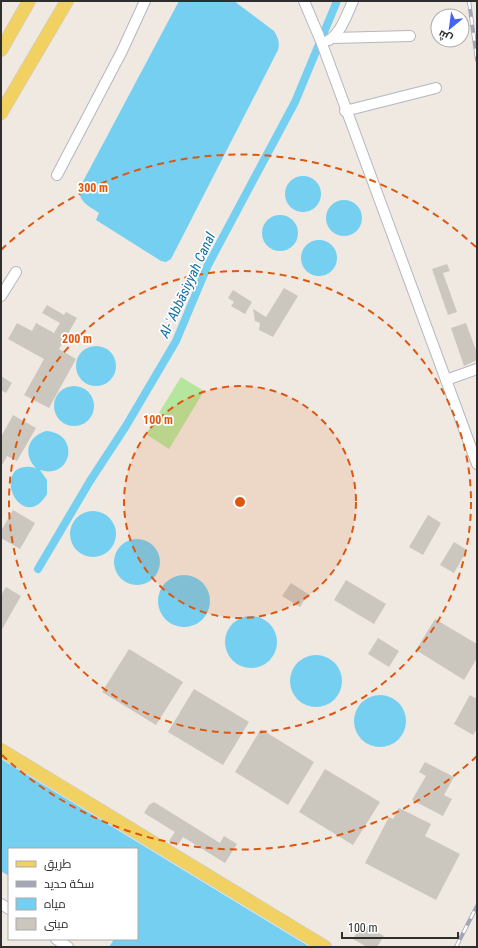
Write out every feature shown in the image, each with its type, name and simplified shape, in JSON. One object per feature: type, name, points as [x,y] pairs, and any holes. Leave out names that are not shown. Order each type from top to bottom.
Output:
[{"type":"main road","points":[[1,50],[29,1]]},
{"type":"main road","points":[[1,112],[6,96],[66,1]]},
{"type":"main road","points":[[1,750],[325,947]]},
{"type":"street","points":[[57,175],[122,52],[145,1]]},
{"type":"street","points":[[304,1],[321,42],[345,111],[477,464]]},
{"type":"street","points":[[333,38],[346,18],[353,1]]},
{"type":"street","points":[[321,42],[333,38],[410,36]]},
{"type":"street","points":[[345,111],[436,88]]},
{"type":"street","points":[[1,296],[16,272]]},
{"type":"street","points":[[446,380],[477,369]]},
{"type":"street","points":[[58,940],[68,947]]},
{"type":"green space","points":[[181,377],[204,391],[169,449],[146,434]]},
{"type":"water","points":[[179,1],[234,1],[274,31],[278,38],[279,45],[278,50],[171,259],[166,262],[161,261],[96,220],[99,213],[88,206],[83,200],[79,193],[79,189]]},
{"type":"water","points":[[307,176],[316,181],[320,187],[320,201],[316,207],[307,212],[299,212],[290,207],[286,201],[285,190],[290,181],[296,177]]},
{"type":"water","points":[[348,200],[357,205],[361,211],[361,225],[357,231],[348,236],[340,236],[331,231],[327,225],[326,214],[331,205],[337,201]]},
{"type":"water","points":[[284,215],[293,220],[297,226],[297,240],[293,246],[284,251],[276,251],[267,246],[263,240],[262,229],[267,220],[273,216]]},
{"type":"water","points":[[323,240],[332,245],[336,251],[336,265],[332,271],[323,276],[315,276],[306,271],[302,265],[301,254],[306,245],[312,241]]},
{"type":"water","points":[[100,346],[107,349],[113,355],[116,366],[115,374],[107,383],[100,386],[92,386],[85,383],[77,374],[76,362],[79,355],[88,347]]},
{"type":"water","points":[[78,386],[85,389],[91,395],[94,406],[93,414],[85,423],[78,426],[70,426],[63,423],[55,414],[54,402],[57,395],[66,387]]},
{"type":"water","points":[[46,431],[57,434],[64,439],[68,447],[68,455],[65,463],[59,468],[51,471],[40,470],[47,480],[47,494],[40,503],[32,507],[25,506],[18,502],[14,495],[11,487],[11,479],[15,471],[22,467],[36,468],[29,457],[29,446],[35,437]]},
{"type":"water","points":[[88,511],[98,511],[106,515],[112,521],[116,529],[116,539],[112,547],[106,553],[98,557],[88,557],[80,553],[74,547],[70,539],[70,529],[74,521],[80,515]]},
{"type":"water","points":[[132,539],[142,539],[150,543],[156,549],[160,557],[160,567],[156,575],[150,581],[142,585],[132,585],[124,581],[118,575],[114,567],[114,557],[118,549],[124,543]]},
{"type":"water","points":[[179,575],[189,575],[203,582],[210,596],[210,606],[203,620],[189,627],[179,627],[169,623],[162,616],[158,606],[158,596],[162,586],[169,579]]},
{"type":"water","points":[[246,616],[256,616],[270,623],[277,637],[277,647],[270,661],[256,668],[246,668],[236,664],[229,657],[225,647],[225,637],[229,627],[236,620]]},
{"type":"water","points":[[311,655],[321,655],[335,662],[342,676],[342,686],[335,700],[321,707],[311,707],[301,703],[294,696],[290,686],[290,676],[294,666],[301,659]]},
{"type":"water","points":[[375,695],[385,695],[399,702],[406,716],[406,726],[399,740],[385,747],[375,747],[365,743],[358,736],[354,726],[354,716],[358,706],[365,699]]},
{"type":"water","points":[[1,759],[310,947],[109,947],[113,941],[112,940],[138,940],[138,848],[8,848],[8,875],[1,871]]},
{"type":"building","points":[[447,264],[450,271],[443,273],[457,312],[448,315],[432,269]]},
{"type":"building","points":[[284,288],[298,296],[273,337],[259,330],[260,323],[255,321],[253,309],[266,317]]},
{"type":"building","points":[[233,290],[252,302],[245,314],[231,306],[234,302],[228,298]]},
{"type":"building","points":[[47,305],[64,315],[66,312],[77,318],[59,349],[76,359],[49,408],[24,395],[44,359],[8,339],[17,323],[32,331],[36,323],[54,333],[60,323],[42,313]]},
{"type":"building","points":[[466,323],[477,353],[477,360],[464,366],[451,328]]},
{"type":"building","points":[[1,376],[12,383],[6,393],[1,390]]},
{"type":"building","points":[[13,415],[36,428],[17,461],[7,456],[1,467],[1,437]]},
{"type":"building","points":[[13,510],[35,523],[20,549],[1,538],[1,531]]},
{"type":"building","points":[[428,515],[441,523],[423,555],[409,547]]},
{"type":"building","points":[[454,542],[467,550],[454,573],[440,565]]},
{"type":"building","points":[[346,580],[386,604],[374,624],[334,600]]},
{"type":"building","points":[[291,583],[308,594],[300,607],[282,596]]},
{"type":"building","points":[[6,587],[21,596],[1,631],[1,595]]},
{"type":"building","points":[[435,619],[477,644],[477,658],[464,680],[416,650]]},
{"type":"building","points":[[378,638],[399,651],[389,667],[368,654]]},
{"type":"building","points":[[129,649],[183,682],[156,725],[102,692]]},
{"type":"building","points":[[194,689],[249,722],[223,765],[168,732]]},
{"type":"building","points":[[470,695],[477,699],[477,729],[473,735],[454,724]]},
{"type":"building","points":[[261,729],[314,762],[288,805],[235,772]]},
{"type":"building","points":[[425,762],[454,777],[444,795],[452,799],[443,816],[412,800],[426,776],[419,772]]},
{"type":"building","points":[[325,769],[380,802],[353,845],[299,812]]},
{"type":"building","points":[[154,802],[220,843],[224,836],[237,844],[225,863],[183,837],[177,846],[169,841],[175,832],[144,813],[149,805]]},
{"type":"building","points":[[399,808],[431,824],[425,836],[460,854],[436,900],[365,863],[389,817],[393,819]]},
{"type":"building","points":[[366,926],[384,936],[377,947],[367,947],[353,939],[358,931],[362,933]]},
{"type":"waterway","name":"Al-ʿAbbāsiyyah Canal","points":[[38,569],[90,481],[126,426],[176,341],[208,265],[295,102],[337,1]]},
{"type":"railway","points":[[469,1],[477,60]]},
{"type":"railway","points":[[456,947],[477,906]]}]
